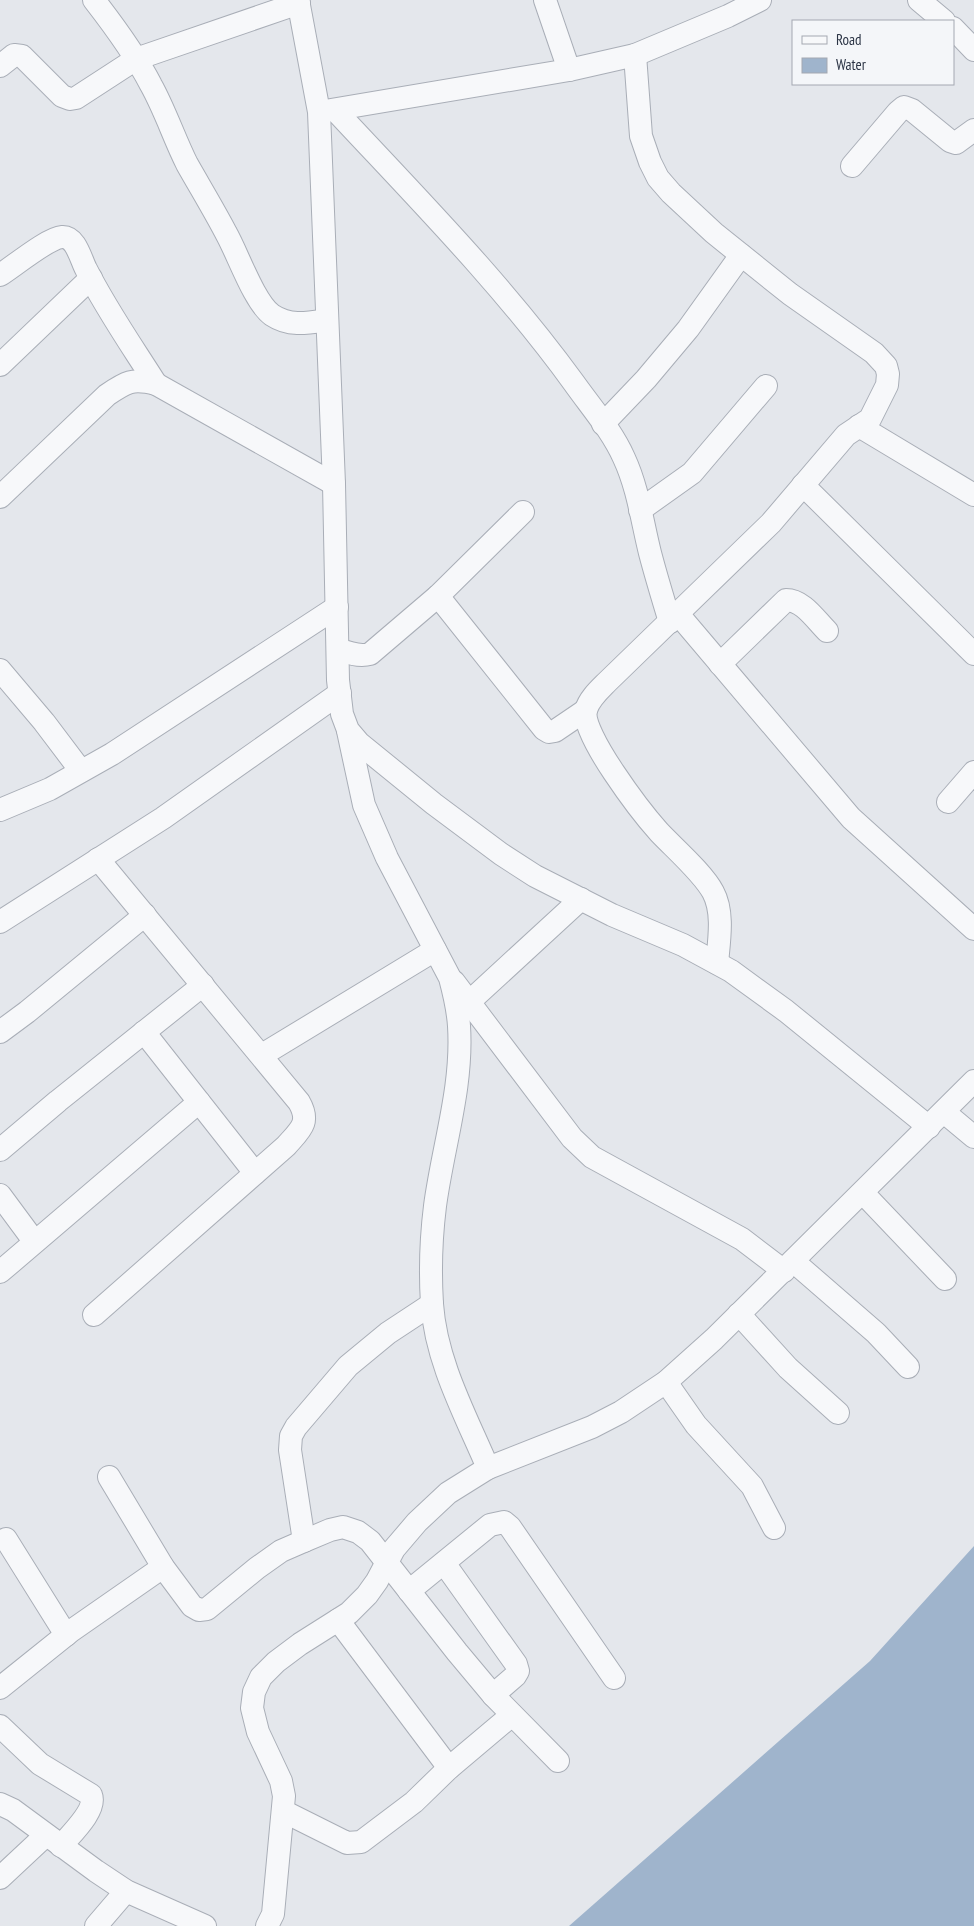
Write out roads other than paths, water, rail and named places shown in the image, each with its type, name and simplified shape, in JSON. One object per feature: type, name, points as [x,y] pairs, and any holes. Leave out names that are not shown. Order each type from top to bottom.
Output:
[{"type":"street","points":[[94,0],[121,34],[152,85],[187,163],[227,234],[258,299],[273,316],[291,323],[327,320]]},
{"type":"street","points":[[545,0],[569,70]]},
{"type":"street","points":[[327,111],[569,70],[635,55],[725,8],[760,0]]},
{"type":"street","points":[[919,0],[943,20]]},
{"type":"street","points":[[0,66],[14,55],[22,56],[62,96],[70,99],[82,94],[136,60],[299,2],[327,111],[327,320],[334,484],[338,650],[342,714],[348,730],[364,805],[386,858],[450,978],[572,1138],[592,1157],[735,1234],[788,1266],[876,1333],[908,1367]]},
{"type":"street","points":[[954,29],[974,50]]},
{"type":"street","points":[[635,55],[641,136],[658,178],[686,208],[790,294],[874,353],[886,366],[888,374],[887,385],[870,418],[846,434],[771,523],[607,682],[592,698],[586,710],[586,720],[591,735],[615,773],[658,830],[714,892],[718,906],[720,929],[717,963]]},
{"type":"street","points":[[852,166],[904,107],[912,110],[950,142],[956,143],[974,130]]},
{"type":"street","points":[[327,111],[460,245],[520,313],[555,357],[603,424],[624,458],[634,484],[640,510],[674,618],[720,664],[852,818],[974,929]]},
{"type":"street","points":[[0,275],[48,243],[61,237],[68,238],[74,243],[91,278],[156,384]]},
{"type":"street","points":[[603,424],[646,379],[688,330],[742,255]]},
{"type":"street","points":[[0,365],[91,278]]},
{"type":"street","points":[[0,497],[107,395],[126,382],[141,380],[156,384],[334,484]]},
{"type":"street","points":[[640,510],[692,473],[766,386]]},
{"type":"street","points":[[859,426],[974,495]]},
{"type":"street","points":[[803,485],[974,654]]},
{"type":"street","points":[[338,650],[356,655],[364,656],[370,654],[438,596],[523,512]]},
{"type":"street","points":[[438,596],[544,729],[549,732],[555,731],[586,710]]},
{"type":"street","points":[[720,664],[786,600],[793,600],[802,605],[827,631]]},
{"type":"street","points":[[0,810],[50,789],[112,754],[337,607]]},
{"type":"street","points":[[0,670],[44,722],[81,771]]},
{"type":"street","points":[[0,922],[163,818],[340,694]]},
{"type":"street","points":[[348,730],[358,744],[501,854],[535,876],[612,915],[683,945],[731,971],[936,1119],[974,1137]]},
{"type":"street","points":[[948,802],[974,772]]},
{"type":"street","points":[[94,1314],[286,1146],[301,1130],[305,1120],[305,1112],[299,1102],[262,1055],[98,859]]},
{"type":"street","points":[[469,1002],[581,899]]},
{"type":"street","points":[[0,1032],[145,915]]},
{"type":"street","points":[[262,1055],[436,950]]},
{"type":"street","points":[[450,978],[459,1026],[459,1066],[435,1205],[432,1248],[432,1304],[436,1339],[449,1377],[488,1468]]},
{"type":"street","points":[[0,1150],[203,985]]},
{"type":"street","points":[[144,1032],[255,1173]]},
{"type":"street","points":[[267,1926],[273,1914],[284,1796],[281,1781],[258,1732],[252,1708],[254,1692],[261,1677],[276,1662],[349,1612],[367,1595],[377,1582],[394,1549],[417,1522],[448,1493],[488,1468],[592,1427],[621,1412],[666,1382],[863,1193],[974,1081]]},
{"type":"street","points":[[0,1272],[199,1102]]},
{"type":"street","points":[[863,1193],[945,1279]]},
{"type":"street","points":[[0,1196],[34,1241]]},
{"type":"street","points":[[304,1541],[290,1450],[291,1436],[296,1426],[348,1366],[388,1334],[432,1304]]},
{"type":"street","points":[[739,1314],[788,1368],[838,1413]]},
{"type":"street","points":[[666,1382],[696,1425],[752,1486],[774,1528]]},
{"type":"street","points":[[109,1477],[164,1567],[192,1606],[199,1610],[207,1609],[281,1551],[330,1530],[343,1527],[358,1532],[370,1540],[493,1695],[558,1761]]},
{"type":"street","points":[[409,1591],[490,1525],[504,1522],[510,1527],[614,1678]]},
{"type":"street","points":[[6,1539],[66,1635]]},
{"type":"street","points":[[444,1563],[516,1664],[518,1671],[515,1676],[493,1695]]},
{"type":"street","points":[[0,1688],[66,1635],[164,1567]]},
{"type":"street","points":[[338,1620],[449,1768]]},
{"type":"street","points":[[282,1811],[347,1843],[361,1842],[414,1802],[449,1768],[512,1715]]},
{"type":"street","points":[[0,1726],[40,1764],[91,1795],[93,1801],[91,1809],[54,1840],[0,1878]]},
{"type":"street","points":[[0,1804],[13,1810],[126,1891],[205,1926]]},
{"type":"street","points":[[96,1926],[126,1891]]},
{"type":"water","points":[[974,1546],[974,1926],[569,1926],[870,1661]]}]
